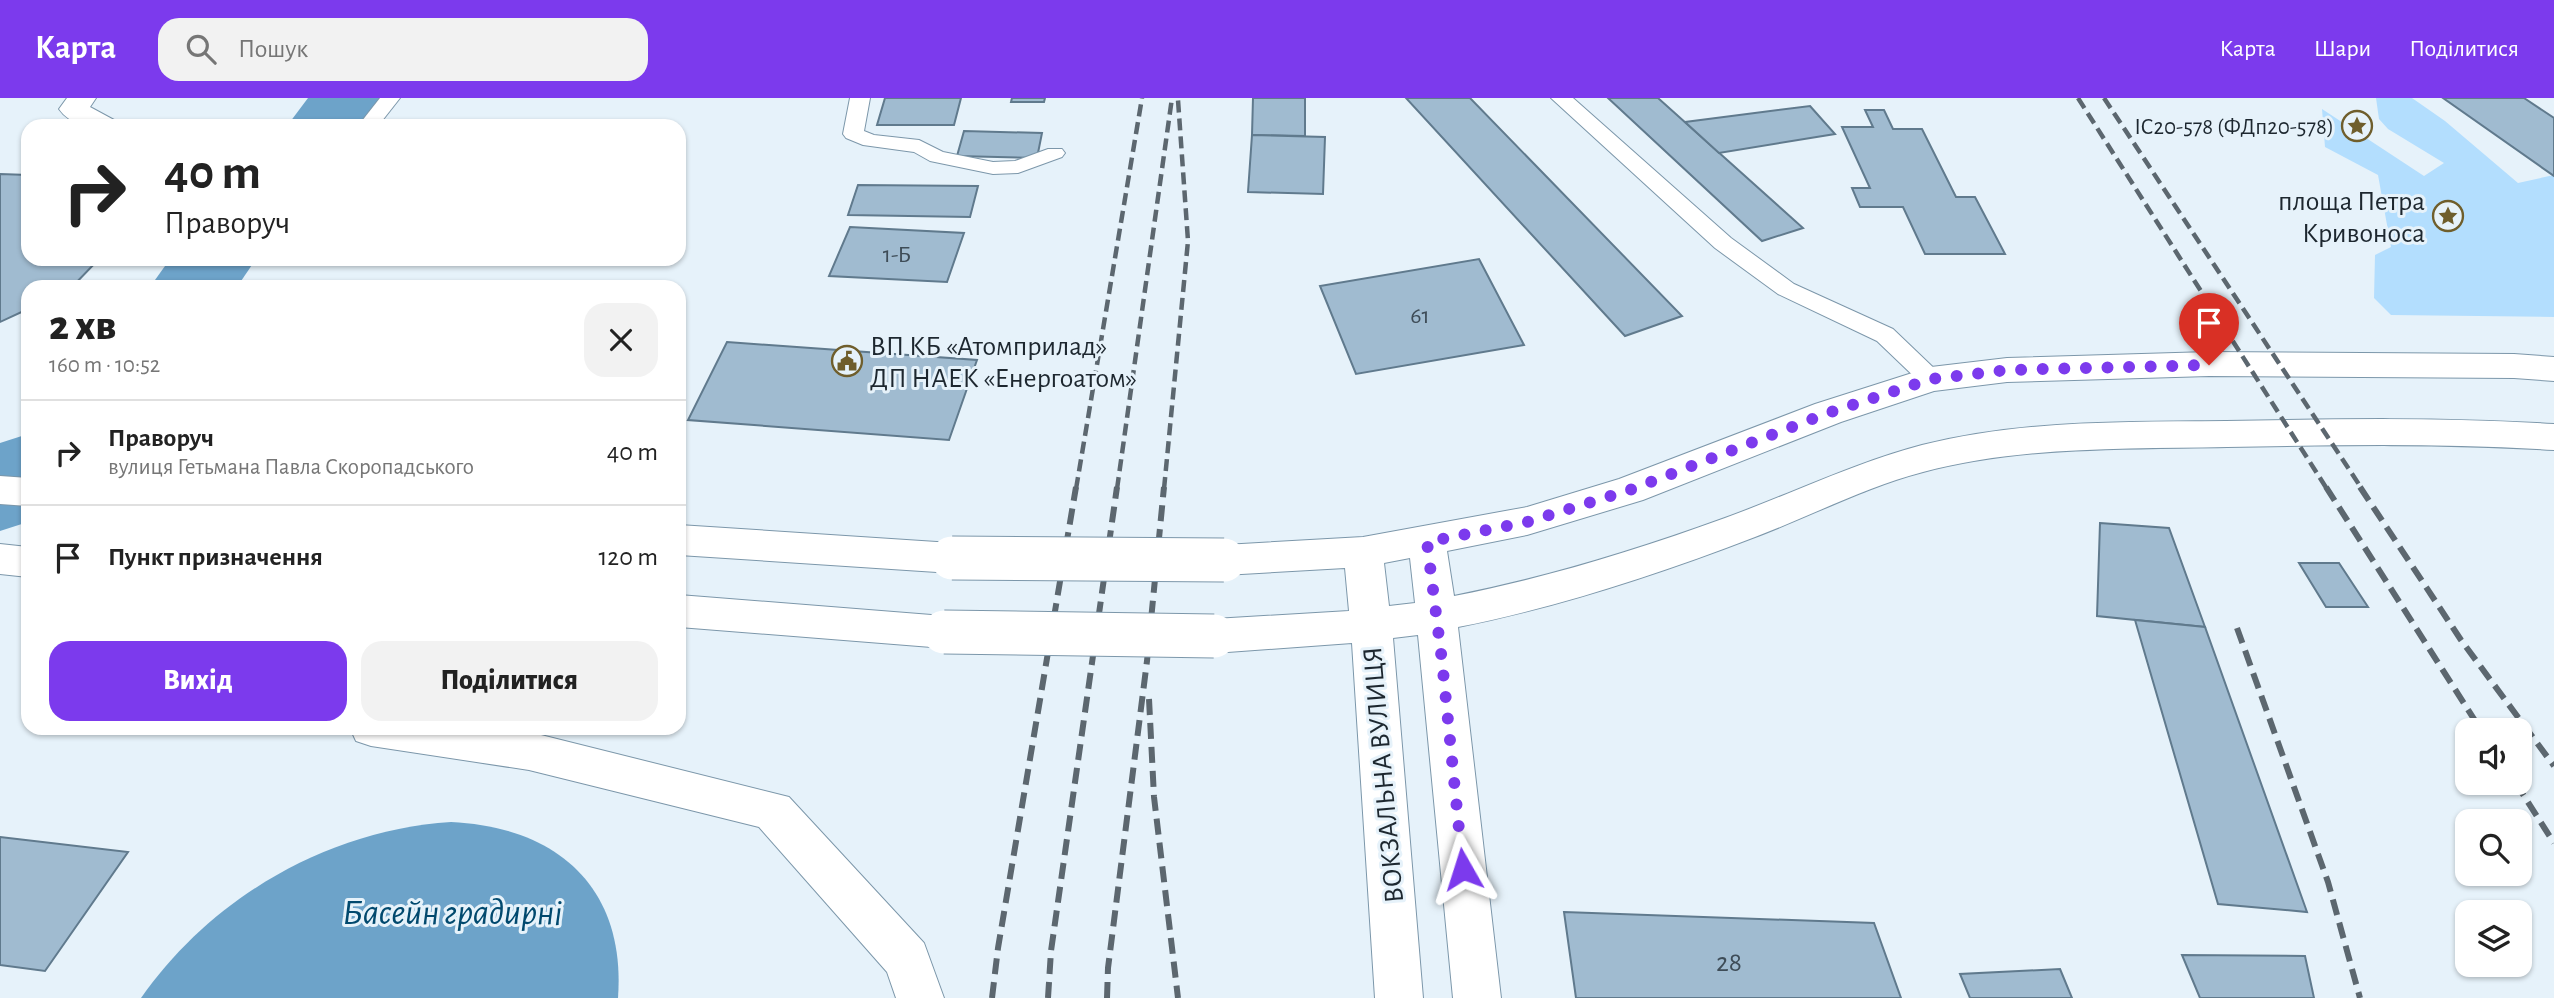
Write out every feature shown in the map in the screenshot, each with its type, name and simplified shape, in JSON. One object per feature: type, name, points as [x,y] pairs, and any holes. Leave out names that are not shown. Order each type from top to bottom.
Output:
[{"type":"main road","points":[[82,98],[73,109],[91,119]]},
{"type":"main road","points":[[686,540],[952,558],[1224,560],[1363,552],[1527,522],[1630,490],[1828,413],[1931,379],[2007,370],[2209,365],[2514,366],[2554,369]]},
{"type":"main road","points":[[686,612],[944,632],[1214,636],[1272,634],[1437,615],[1498,603],[1715,537],[1859,479],[1950,452],[2029,441],[2117,436],[2386,431],[2554,437]]},
{"type":"main road","points":[[0,490],[21,492]]},
{"type":"main road","points":[[1427,542],[1477,998]]},
{"type":"main road","name":"ВОКЗАЛЬНА ВУЛИЦЯ","points":[[1363,552],[1379,701],[1399,998]]},
{"type":"main road","points":[[0,559],[21,561]]},
{"type":"main road","points":[[420,735],[529,751],[773,811],[906,959],[920,998]]},
{"type":"lane","points":[[374,119],[390,98]]},
{"type":"lane","points":[[860,98],[853,134],[870,141],[919,146],[937,156],[993,168],[1018,167],[1055,153]]},
{"type":"lane","points":[[1561,98],[1723,243],[1786,289],[1885,335],[1931,379]]},
{"type":"shaded area","name":"площа Петра Кривоноса","points":[[2376,98],[2412,98],[2445,121],[2518,183],[2554,175],[2554,317],[2391,315],[2374,298],[2375,255],[2391,247],[2378,175],[2325,147],[2322,109],[2424,176],[2444,163],[2388,129],[2379,119]]},
{"type":"water","name":"Басейн градирні","points":[[451,822],[489,826],[523,836],[553,851],[577,870],[597,895],[610,924],[617,959],[618,998],[141,998],[170,962],[202,929],[238,900],[276,875],[361,839],[405,828]]},
{"type":"building","points":[[885,98],[961,98],[954,125],[877,125]]},
{"type":"building","points":[[1012,98],[1045,98],[1044,102],[1011,102]]},
{"type":"building","points":[[1253,98],[1305,98],[1305,136],[1252,135]]},
{"type":"building","points":[[1406,98],[1470,98],[1682,316],[1625,336]]},
{"type":"building","points":[[1608,98],[1658,98],[1803,228],[1762,241]]},
{"type":"building","points":[[2443,98],[2524,98],[2554,118],[2554,176]]},
{"type":"building","points":[[1810,106],[1835,134],[1719,153],[1685,122]]},
{"type":"building","points":[[1865,110],[1884,110],[1893,129],[1922,129],[1956,197],[1975,197],[2005,254],[1925,254],[1903,207],[1860,207],[1852,188],[1870,188],[1842,127],[1873,127]]},
{"type":"building","points":[[964,131],[1042,133],[1037,158],[957,156]]},
{"type":"building","points":[[1252,135],[1325,137],[1323,194],[1248,192]]},
{"type":"building","points":[[0,174],[21,175],[21,266],[92,266],[79,280],[21,280],[21,312],[0,322]]},
{"type":"building","points":[[858,185],[978,186],[970,217],[848,215]]},
{"type":"building","points":[[850,227],[964,233],[947,282],[829,276]]},
{"type":"building","points":[[1479,259],[1524,345],[1356,374],[1320,286]]},
{"type":"building","points":[[727,342],[977,360],[949,440],[688,420]]},
{"type":"building","points":[[2100,523],[2169,528],[2205,627],[2097,616]]},
{"type":"building","points":[[2299,563],[2339,563],[2368,607],[2326,607]]},
{"type":"building","points":[[2135,620],[2205,627],[2307,912],[2218,904]]},
{"type":"building","points":[[0,837],[128,852],[45,971],[0,965]]},
{"type":"building","points":[[1564,912],[1874,923],[1901,998],[1576,998]]},
{"type":"building","points":[[2182,955],[2305,956],[2314,998],[2200,998]]},
{"type":"building","points":[[2060,969],[2072,998],[1970,998],[1960,974]]},
{"type":"waterway","points":[[330,119],[347,98]]},
{"type":"waterway","points":[[198,280],[209,266]]},
{"type":"waterway","points":[[0,495],[21,476]]},
{"type":"railway","points":[[1076,489],[1142,98]]},
{"type":"railway","points":[[1117,489],[1172,98]]},
{"type":"railway","points":[[2078,98],[2327,489]]},
{"type":"railway","points":[[2104,98],[2362,489]]},
{"type":"railway","points":[[1164,489],[1188,241],[1178,100]]},
{"type":"railway","points":[[992,998],[998,948],[1076,487]]},
{"type":"railway","points":[[1048,998],[1051,951],[1117,487]]},
{"type":"railway","points":[[1107,998],[1108,968],[1147,661],[1164,487]]},
{"type":"railway","points":[[2326,487],[2473,718]]},
{"type":"railway","points":[[2360,487],[2461,640],[2554,766]]},
{"type":"railway","points":[[2237,628],[2328,882],[2360,998]]},
{"type":"railway","points":[[1149,699],[1154,797],[1178,998]]},
{"type":"railway","points":[[2523,795],[2554,843]]},
{"type":"place","name":"ІС20-578 (ФДп20-578)","points":[[2357,126]]},
{"type":"place","name":"площа Петра Кривоноса","points":[[2448,216]]},
{"type":"place","name":"ВП КБ «Атомприлад» ДП НАЕК «Енергоатом»","points":[[847,361]]},
{"type":"route","points":[[1463,869],[1427,542],[1527,522],[1630,490],[1828,413],[1931,379],[2007,370],[2209,365]]}]
